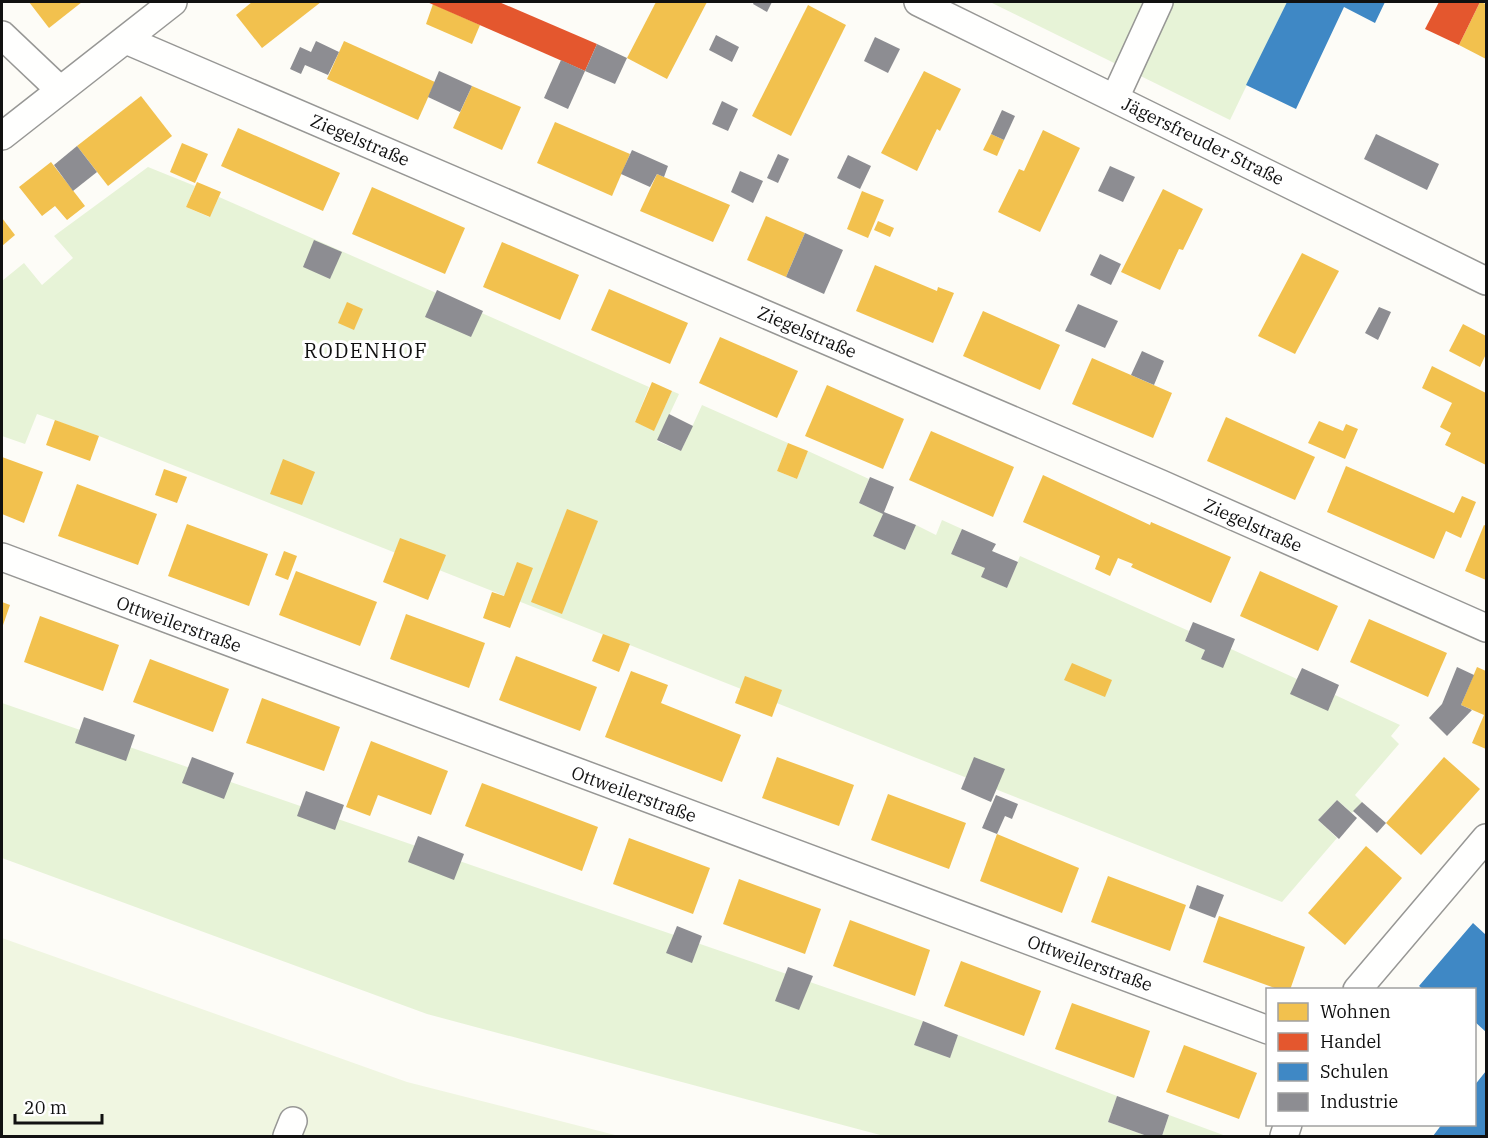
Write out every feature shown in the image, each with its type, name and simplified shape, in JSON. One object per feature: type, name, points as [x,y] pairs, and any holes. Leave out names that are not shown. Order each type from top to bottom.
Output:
[{"type":"street","points":[[2,136],[59,89],[173,2]]},
{"type":"street","name":"Jägersfreuder Straße","points":[[918,2],[1486,281]]},
{"type":"street","points":[[1115,98],[1159,2]]},
{"type":"street","points":[[2,35],[59,89]]},
{"type":"street","name":"Ziegelstraße","points":[[126,40],[1161,484],[1486,628]]},
{"type":"street","name":"Ottweilerstraße","points":[[2,558],[1266,1029]]},
{"type":"street","points":[[1359,988],[1486,838]]},
{"type":"green space","points":[[990,2],[1287,2],[1230,120]]},
{"type":"green space","points":[[148,167],[195,186],[186,207],[209,217],[219,197],[649,387],[635,422],[654,430],[672,391],[679,394],[657,441],[681,451],[702,405],[788,443],[777,471],[797,479],[808,451],[869,479],[859,503],[883,514],[874,536],[905,550],[916,525],[936,535],[942,520],[962,529],[951,554],[985,568],[982,577],[1007,588],[1020,556],[1189,631],[1185,641],[1205,650],[1201,659],[1231,649],[1297,679],[1328,710],[1335,695],[1400,725],[1391,736],[1399,744],[1355,795],[1362,802],[1352,813],[1337,800],[1318,820],[1337,838],[1282,902],[99,436],[37,414],[25,444],[2,436],[2,281],[24,263],[42,285],[73,258],[54,236]]},
{"type":"green space","points":[[2,703],[923,1021],[914,1045],[950,1057],[958,1035],[1117,1096],[1108,1122],[1147,1136],[884,1136],[427,1014],[2,858]]},
{"type":"green space","points":[[2,938],[407,1082],[619,1136],[2,1136]]},
{"type":"green space","points":[[1169,1115],[1226,1136],[1162,1136]]},
{"type":"building: Wohnen","points":[[29,2],[82,2],[49,28]]},
{"type":"building: Wohnen","points":[[252,2],[321,2],[262,48],[236,15]]},
{"type":"building: Wohnen","points":[[656,2],[707,2],[667,79],[627,58]]},
{"type":"building: Wohnen","points":[[1480,2],[1486,4],[1486,59],[1459,45]]},
{"type":"building: Wohnen","points":[[433,4],[480,25],[472,44],[426,24]]},
{"type":"building: Wohnen","points":[[808,5],[846,25],[791,136],[752,116]]},
{"type":"building: Wohnen","points":[[344,41],[435,82],[418,120],[327,79]]},
{"type":"building: Wohnen","points":[[924,71],[961,89],[940,131],[937,129],[917,171],[881,153]]},
{"type":"building: Wohnen","points":[[472,86],[521,107],[502,150],[453,128]]},
{"type":"building: Wohnen","points":[[141,96],[172,136],[108,186],[77,146]]},
{"type":"building: Wohnen","points":[[555,122],[630,154],[612,196],[537,163]]},
{"type":"building: Wohnen","points":[[238,128],[340,173],[323,211],[221,166]]},
{"type":"building: Wohnen","points":[[1043,130],[1080,148],[1040,232],[998,212],[1019,169],[1024,171]]},
{"type":"building: Wohnen","points":[[991,134],[1004,140],[997,156],[983,150]]},
{"type":"building: Wohnen","points":[[182,143],[208,154],[195,183],[170,172]]},
{"type":"building: Wohnen","points":[[51,162],[85,206],[67,220],[55,206],[42,216],[19,187]]},
{"type":"building: Wohnen","points":[[657,174],[730,205],[713,242],[640,211]]},
{"type":"building: Wohnen","points":[[197,182],[221,192],[210,217],[186,207]]},
{"type":"building: Wohnen","points":[[372,187],[465,228],[445,274],[352,234]]},
{"type":"building: Wohnen","points":[[1163,189],[1203,209],[1183,250],[1179,249],[1160,290],[1121,272]]},
{"type":"building: Wohnen","points":[[862,191],[884,200],[868,238],[847,229]]},
{"type":"building: Wohnen","points":[[766,216],[805,233],[786,277],[747,260]]},
{"type":"building: Wohnen","points":[[2,218],[15,235],[2,246]]},
{"type":"building: Wohnen","points":[[878,221],[894,228],[890,237],[874,230]]},
{"type":"building: Wohnen","points":[[502,242],[579,275],[560,320],[483,287]]},
{"type":"building: Wohnen","points":[[1302,253],[1339,271],[1295,354],[1258,336]]},
{"type":"building: Wohnen","points":[[875,265],[937,291],[938,287],[954,293],[933,343],[856,311]]},
{"type":"building: Wohnen","points":[[609,289],[688,323],[670,364],[591,330]]},
{"type":"building: Wohnen","points":[[347,302],[363,309],[354,330],[338,323]]},
{"type":"building: Wohnen","points":[[983,311],[1060,345],[1040,390],[963,356]]},
{"type":"building: Wohnen","points":[[1463,324],[1486,336],[1486,354],[1480,367],[1449,351]]},
{"type":"building: Wohnen","points":[[720,337],[798,371],[777,418],[699,383]]},
{"type":"building: Wohnen","points":[[1092,358],[1172,393],[1153,438],[1072,404]]},
{"type":"building: Wohnen","points":[[1432,366],[1486,393],[1486,465],[1445,445],[1451,433],[1440,427],[1452,403],[1422,388]]},
{"type":"building: Wohnen","points":[[652,382],[672,391],[654,431],[635,422]]},
{"type":"building: Wohnen","points":[[827,385],[904,419],[883,469],[805,436]]},
{"type":"building: Wohnen","points":[[1226,417],[1315,457],[1295,500],[1207,461]]},
{"type":"building: Wohnen","points":[[55,420],[99,436],[90,461],[46,445]]},
{"type":"building: Wohnen","points":[[1319,421],[1343,431],[1346,424],[1358,429],[1345,459],[1308,443]]},
{"type":"building: Wohnen","points":[[931,431],[1014,467],[993,517],[909,480]]},
{"type":"building: Wohnen","points":[[788,443],[808,451],[797,479],[777,471]]},
{"type":"building: Wohnen","points":[[2,457],[43,472],[24,523],[2,514]]},
{"type":"building: Wohnen","points":[[283,459],[315,472],[302,505],[270,494]]},
{"type":"building: Wohnen","points":[[1346,466],[1454,513],[1462,496],[1476,502],[1461,538],[1446,531],[1434,559],[1327,512]]},
{"type":"building: Wohnen","points":[[164,469],[187,477],[177,503],[155,495]]},
{"type":"building: Wohnen","points":[[1043,475],[1150,525],[1151,522],[1231,557],[1211,603],[1131,567],[1133,564],[1118,558],[1110,576],[1095,569],[1100,556],[1023,522]]},
{"type":"building: Wohnen","points":[[77,484],[157,514],[138,565],[58,536]]},
{"type":"building: Wohnen","points":[[567,509],[598,521],[562,614],[531,602]]},
{"type":"building: Wohnen","points":[[187,524],[268,554],[249,606],[168,576]]},
{"type":"building: Wohnen","points":[[1484,525],[1486,526],[1486,580],[1465,571]]},
{"type":"building: Wohnen","points":[[400,538],[446,555],[428,600],[383,582]]},
{"type":"building: Wohnen","points":[[284,551],[297,556],[288,580],[275,575]]},
{"type":"building: Wohnen","points":[[517,562],[533,568],[510,628],[483,618],[492,592],[504,596]]},
{"type":"building: Wohnen","points":[[296,571],[377,602],[360,646],[279,615]]},
{"type":"building: Wohnen","points":[[1260,571],[1338,606],[1318,651],[1240,616]]},
{"type":"building: Wohnen","points":[[2,602],[10,605],[2,628]]},
{"type":"building: Wohnen","points":[[406,614],[485,643],[469,688],[390,659]]},
{"type":"building: Wohnen","points":[[40,616],[119,645],[103,691],[24,662]]},
{"type":"building: Wohnen","points":[[1369,619],[1447,653],[1428,697],[1350,662]]},
{"type":"building: Wohnen","points":[[603,634],[630,644],[619,672],[592,661]]},
{"type":"building: Wohnen","points":[[516,656],[597,687],[580,731],[499,700]]},
{"type":"building: Wohnen","points":[[150,659],[229,689],[213,732],[133,702]]},
{"type":"building: Wohnen","points":[[1072,663],[1112,680],[1105,697],[1064,680]]},
{"type":"building: Wohnen","points":[[1477,667],[1486,671],[1486,749],[1472,743],[1484,715],[1461,705]]},
{"type":"building: Wohnen","points":[[631,671],[668,685],[661,703],[741,735],[722,782],[605,737]]},
{"type":"building: Wohnen","points":[[745,676],[782,690],[772,717],[735,703]]},
{"type":"building: Wohnen","points":[[262,698],[340,727],[324,771],[246,743]]},
{"type":"building: Wohnen","points":[[371,741],[448,771],[431,815],[378,795],[370,816],[346,807]]},
{"type":"building: Wohnen","points":[[777,757],[854,785],[839,826],[762,798]]},
{"type":"building: Wohnen","points":[[1444,757],[1480,789],[1421,855],[1386,823]]},
{"type":"building: Wohnen","points":[[482,783],[598,827],[582,871],[465,826]]},
{"type":"building: Wohnen","points":[[888,794],[966,823],[949,869],[871,840]]},
{"type":"building: Wohnen","points":[[997,834],[1079,868],[1062,913],[980,881]]},
{"type":"building: Wohnen","points":[[629,838],[710,868],[693,914],[613,884]]},
{"type":"building: Wohnen","points":[[1366,846],[1402,878],[1345,945],[1308,913]]},
{"type":"building: Wohnen","points":[[1108,876],[1186,905],[1170,951],[1091,922]]},
{"type":"building: Wohnen","points":[[739,879],[821,909],[805,954],[723,924]]},
{"type":"building: Wohnen","points":[[1219,916],[1305,947],[1291,988],[1274,988],[1203,962]]},
{"type":"building: Wohnen","points":[[850,920],[930,950],[915,996],[833,966]]},
{"type":"building: Wohnen","points":[[961,961],[1041,991],[1024,1036],[944,1006]]},
{"type":"building: Wohnen","points":[[1072,1003],[1150,1031],[1134,1078],[1055,1049]]},
{"type":"building: Wohnen","points":[[1184,1045],[1257,1073],[1239,1119],[1166,1092]]},
{"type":"building: Handel","points":[[427,2],[499,2],[597,44],[585,71]]},
{"type":"building: Handel","points":[[1439,2],[1480,2],[1459,45],[1425,29]]},
{"type":"building: Schulen","points":[[1287,2],[1385,2],[1375,23],[1344,7],[1296,109],[1246,85]]},
{"type":"building: Schulen","points":[[1473,923],[1486,935],[1486,1032],[1476,1023],[1476,988],[1422,988],[1419,986]]},
{"type":"building: Schulen","points":[[1486,1071],[1486,1136],[1433,1136],[1440,1126],[1476,1126],[1476,1084]]},
{"type":"building: Industrie","points":[[754,2],[772,2],[767,12],[753,4]]},
{"type":"building: Industrie","points":[[716,35],[739,47],[732,62],[709,50]]},
{"type":"building: Industrie","points":[[875,37],[900,49],[888,73],[864,61]]},
{"type":"building: Industrie","points":[[316,41],[339,52],[328,75],[305,65],[301,74],[290,69],[300,47],[311,52]]},
{"type":"building: Industrie","points":[[597,44],[627,58],[615,84],[585,71]]},
{"type":"building: Industrie","points":[[561,60],[585,71],[568,109],[544,98]]},
{"type":"building: Industrie","points":[[439,71],[472,86],[460,112],[428,97]]},
{"type":"building: Industrie","points":[[722,101],[738,109],[728,131],[712,124]]},
{"type":"building: Industrie","points":[[1002,110],[1015,116],[1004,140],[991,134]]},
{"type":"building: Industrie","points":[[1376,134],[1439,164],[1427,190],[1364,159]]},
{"type":"building: Industrie","points":[[77,146],[97,172],[73,191],[54,165]]},
{"type":"building: Industrie","points":[[632,150],[668,166],[664,177],[657,174],[650,187],[621,174]]},
{"type":"building: Industrie","points":[[778,154],[789,159],[778,183],[767,178]]},
{"type":"building: Industrie","points":[[848,155],[871,166],[860,189],[837,178]]},
{"type":"building: Industrie","points":[[1110,166],[1135,177],[1123,202],[1098,191]]},
{"type":"building: Industrie","points":[[740,171],[763,181],[753,203],[731,192]]},
{"type":"building: Industrie","points":[[805,233],[843,250],[824,294],[786,277]]},
{"type":"building: Industrie","points":[[314,240],[342,252],[330,279],[303,267]]},
{"type":"building: Industrie","points":[[1100,254],[1121,264],[1111,285],[1090,275]]},
{"type":"building: Industrie","points":[[437,290],[483,311],[471,337],[425,317]]},
{"type":"building: Industrie","points":[[1078,304],[1118,321],[1105,348],[1065,331]]},
{"type":"building: Industrie","points":[[1379,307],[1391,312],[1378,340],[1365,333]]},
{"type":"building: Industrie","points":[[1142,351],[1164,361],[1154,385],[1131,375]]},
{"type":"building: Industrie","points":[[669,414],[693,426],[681,451],[657,440]]},
{"type":"building: Industrie","points":[[870,477],[894,487],[884,512],[916,525],[905,550],[873,536],[883,514],[859,503]]},
{"type":"building: Industrie","points":[[962,529],[996,544],[992,551],[1018,562],[1007,588],[981,577],[985,568],[951,554]]},
{"type":"building: Industrie","points":[[1193,622],[1235,639],[1223,668],[1201,659],[1205,650],[1185,641]]},
{"type":"building: Industrie","points":[[1457,667],[1474,675],[1461,705],[1472,710],[1447,736],[1429,718],[1442,704]]},
{"type":"building: Industrie","points":[[1302,668],[1339,685],[1328,711],[1290,694]]},
{"type":"building: Industrie","points":[[84,717],[135,735],[126,761],[75,743]]},
{"type":"building: Industrie","points":[[192,757],[234,773],[224,799],[182,783]]},
{"type":"building: Industrie","points":[[974,757],[1005,769],[991,802],[961,789]]},
{"type":"building: Industrie","points":[[306,791],[344,805],[335,830],[297,816]]},
{"type":"building: Industrie","points":[[996,795],[1018,804],[1012,819],[1005,816],[997,834],[982,828]]},
{"type":"building: Industrie","points":[[1337,800],[1357,818],[1339,839],[1318,820]]},
{"type":"building: Industrie","points":[[1362,802],[1386,823],[1377,833],[1353,811]]},
{"type":"building: Industrie","points":[[418,836],[464,854],[454,880],[408,862]]},
{"type":"building: Industrie","points":[[1197,885],[1224,895],[1215,918],[1189,908]]},
{"type":"building: Industrie","points":[[677,926],[702,936],[692,963],[666,953]]},
{"type":"building: Industrie","points":[[788,967],[813,976],[799,1010],[775,1001]]},
{"type":"building: Industrie","points":[[923,1021],[958,1035],[950,1058],[914,1045]]},
{"type":"building: Industrie","points":[[1117,1096],[1169,1115],[1162,1136],[1147,1136],[1108,1122]]},
{"type":"district","name":"RODENHOF","points":[[366,350]]}]
